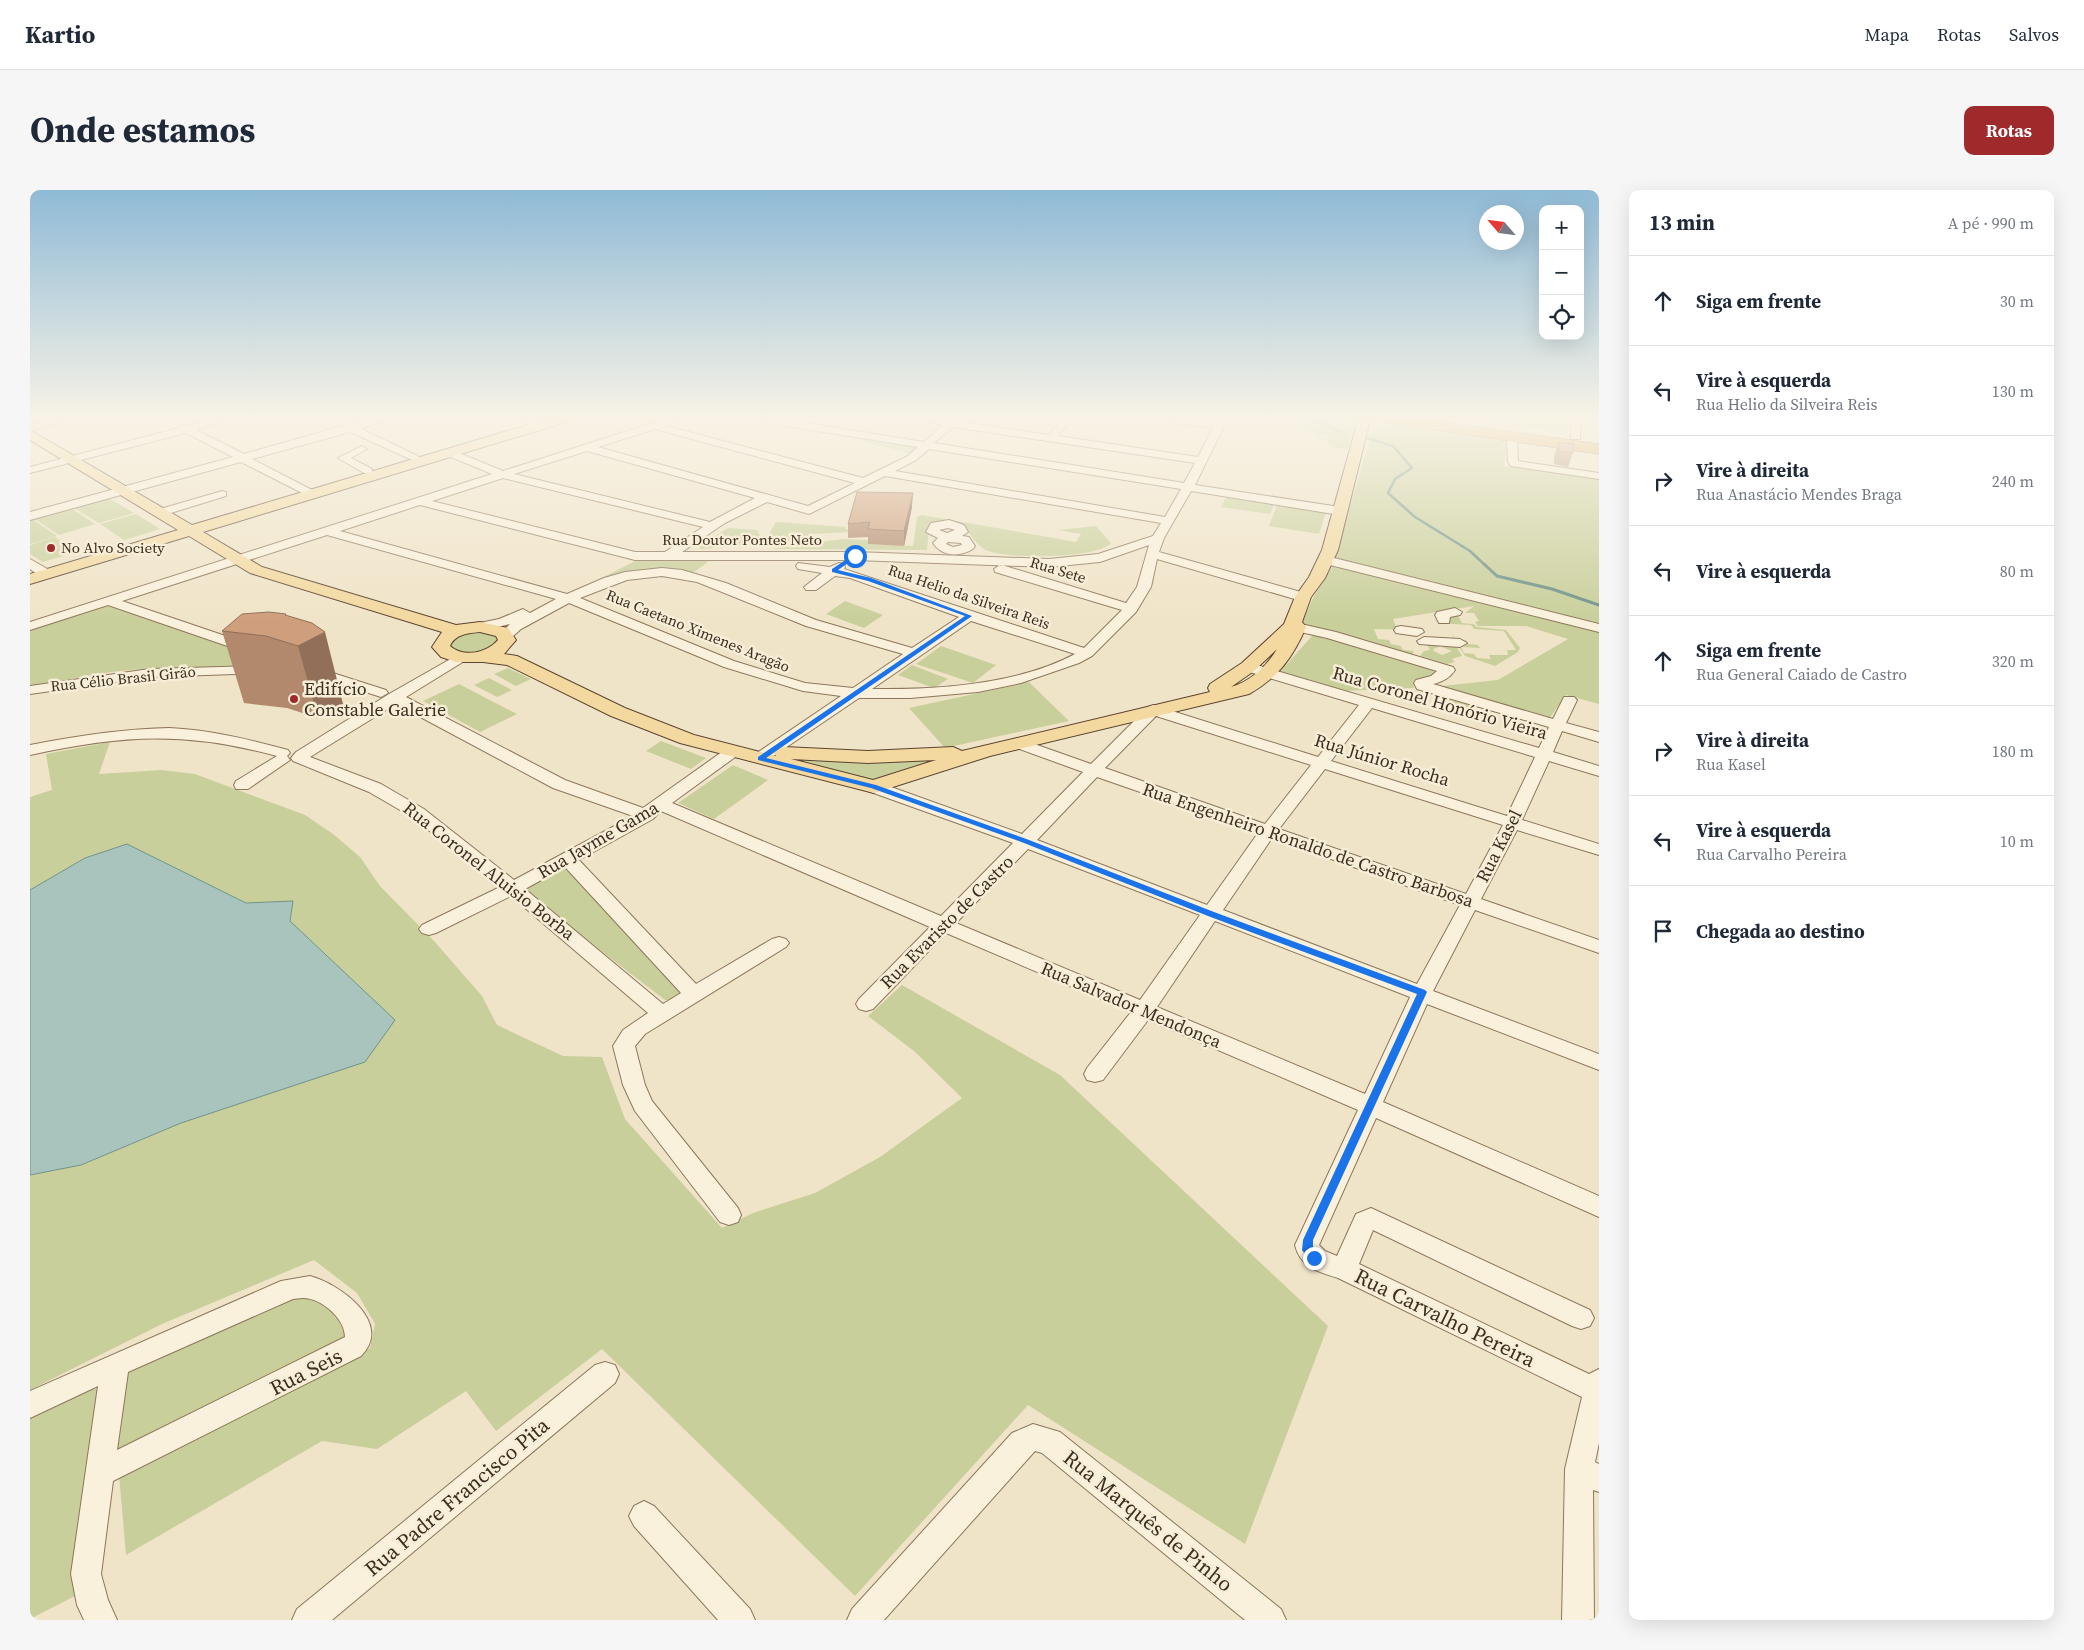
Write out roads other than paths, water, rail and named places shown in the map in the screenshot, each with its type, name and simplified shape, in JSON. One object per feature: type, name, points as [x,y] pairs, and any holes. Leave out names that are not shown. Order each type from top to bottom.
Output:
[{"type":"main road","points":[[111,487],[232,562],[249,577],[274,580],[353,605],[435,635],[451,645],[482,656],[511,660],[559,677],[659,723],[687,739],[732,752],[765,755],[868,756],[984,751]]},
{"type":"main road","points":[[308,492],[323,487]]},
{"type":"main road","points":[[35,572],[326,487]]},
{"type":"main road","points":[[659,723],[698,733],[874,787],[984,751],[1242,690],[1269,674],[1288,648],[1302,597],[1317,578],[1326,560],[1346,487]]},
{"type":"main road","points":[[120,492],[161,512],[182,530]]},
{"type":"main road","points":[[1184,703],[1223,685],[1248,667],[1294,625]]},
{"type":"main road","points":[[451,645],[480,627],[496,629],[505,640],[559,677]]},
{"type":"main road","points":[[482,656],[495,652],[505,640]]},
{"type":"street","points":[[30,516],[139,487]]},
{"type":"street","points":[[298,487],[308,492]]},
{"type":"street","points":[[30,626],[465,487]]},
{"type":"street","points":[[551,487],[713,526]]},
{"type":"street","points":[[721,487],[804,510],[813,509],[856,487]]},
{"type":"street","points":[[969,487],[1169,521]]},
{"type":"street","points":[[1188,487],[1340,511]]},
{"type":"street","name":"Rua Caetano Ximenes Aragão","points":[[327,531],[564,596],[765,676],[809,689],[855,693],[910,694],[978,688],[1060,666],[1086,653],[1122,620],[1131,609],[1144,587],[1158,538],[1188,487]]},
{"type":"street","points":[[161,512],[222,494]]},
{"type":"street","points":[[668,556],[713,526],[763,499]]},
{"type":"street","name":"Rua Doutor Pontes Neto","points":[[419,501],[635,556],[980,557],[1049,563],[1086,561],[1111,556],[1158,538]]},
{"type":"street","points":[[937,543],[951,538],[966,540],[980,557]]},
{"type":"street","points":[[1152,554],[1302,597]]},
{"type":"street","points":[[480,627],[511,619],[593,583],[635,556]]},
{"type":"street","points":[[811,587],[855,556]]},
{"type":"street","points":[[694,576],[707,569],[722,557]]},
{"type":"street","name":"Rua Helio da Silveira Reis","points":[[722,557],[731,560],[834,571],[870,580],[969,616],[1086,653]]},
{"type":"street","name":"Rua Sete","points":[[980,557],[1131,609]]},
{"type":"street","points":[[1326,560],[1599,628]]},
{"type":"street","points":[[593,583],[648,572],[694,576],[799,619],[914,653]]},
{"type":"street","points":[[505,640],[516,626],[564,596]]},
{"type":"street","points":[[109,601],[259,652]]},
{"type":"street","points":[[765,755],[969,616]]},
{"type":"street","points":[[1294,625],[1448,670],[1436,679],[1421,683],[1426,688],[1599,737]]},
{"type":"street","points":[[1422,636],[1460,642]]},
{"type":"street","points":[[242,785],[415,678],[451,645]]},
{"type":"street","points":[[1248,667],[1269,674]]},
{"type":"street","points":[[301,668],[387,695],[559,784],[654,810]]},
{"type":"street","name":"Rua Célio Brasil Girão","points":[[30,690],[150,673],[278,671]]},
{"type":"street","name":"Rua Coronel Honório Vieira","points":[[1269,674],[1599,771]]},
{"type":"street","name":"Rua Kasel","points":[[1310,1235],[1422,992],[1513,822],[1542,754],[1569,700]]},
{"type":"street","points":[[1095,1074],[1144,1010],[1268,831],[1368,703]]},
{"type":"street","name":"Rua Júnior Rocha","points":[[1153,710],[1599,850]]},
{"type":"street","name":"Rua Evaristo de Castro","points":[[866,1004],[942,925],[1027,842],[1153,710]]},
{"type":"street","name":"Rua Coronel Aluisio Borba","points":[[30,750],[95,738],[165,734],[214,737],[291,755],[348,776],[400,800],[513,888],[662,1014]]},
{"type":"street","name":"Rua Engenheiro Ronaldo de Castro Barbosa","points":[[1018,743],[1599,947]]},
{"type":"street","name":"Rua Jayme Gama","points":[[429,929],[513,888],[654,810],[732,752]]},
{"type":"street","points":[[874,787],[1027,842],[1211,914],[1422,992],[1599,1062]]},
{"type":"street","name":"Rua Salvador Mendonça","points":[[654,810],[942,925],[1371,1106],[1599,1207]]},
{"type":"street","points":[[568,858],[694,994]]},
{"type":"street","points":[[729,1214],[643,1105],[634,1085],[624,1053],[625,1042],[634,1032],[662,1014],[780,943]]},
{"type":"street","points":[[1344,1269],[1365,1221],[1371,1218],[1582,1318]]},
{"type":"street","name":"Rua Carvalho Pereira","points":[[1310,1235],[1307,1245],[1311,1255],[1598,1388]]},
{"type":"street","name":"Rua Seis","points":[[100,1473],[346,1352],[358,1342],[358,1331],[346,1308],[338,1300],[318,1289],[300,1287],[290,1289],[115,1364]]},
{"type":"street","points":[[30,1405],[115,1364]]},
{"type":"street","points":[[101,1620],[93,1605],[86,1574],[115,1364]]},
{"type":"street","name":"Rua Padre Francisco Pita","points":[[308,1620],[605,1374]]},
{"type":"street","points":[[1578,1620],[1589,1473],[1598,1388]]},
{"type":"street","name":"Rua Marquês de Pinho","points":[[868,1618],[1022,1444],[1033,1437],[1050,1442],[1270,1620]]},
{"type":"street","points":[[644,1516],[739,1620]]},
{"type":"water","points":[[127,844],[246,903],[293,901],[290,921],[395,1020],[365,1062],[181,1123],[81,1165],[30,1175],[30,890],[85,858]]},
{"type":"waterway","points":[[1391,487],[1388,493],[1415,517],[1470,551],[1486,566]]},
{"type":"waterway","points":[[1484,564],[1497,576],[1552,589],[1599,605]]},
{"type":"place","name":"No Alvo Society","points":[[51,548]]},
{"type":"place","name":"Edifício Constable Galerie","points":[[294,699]]}]
